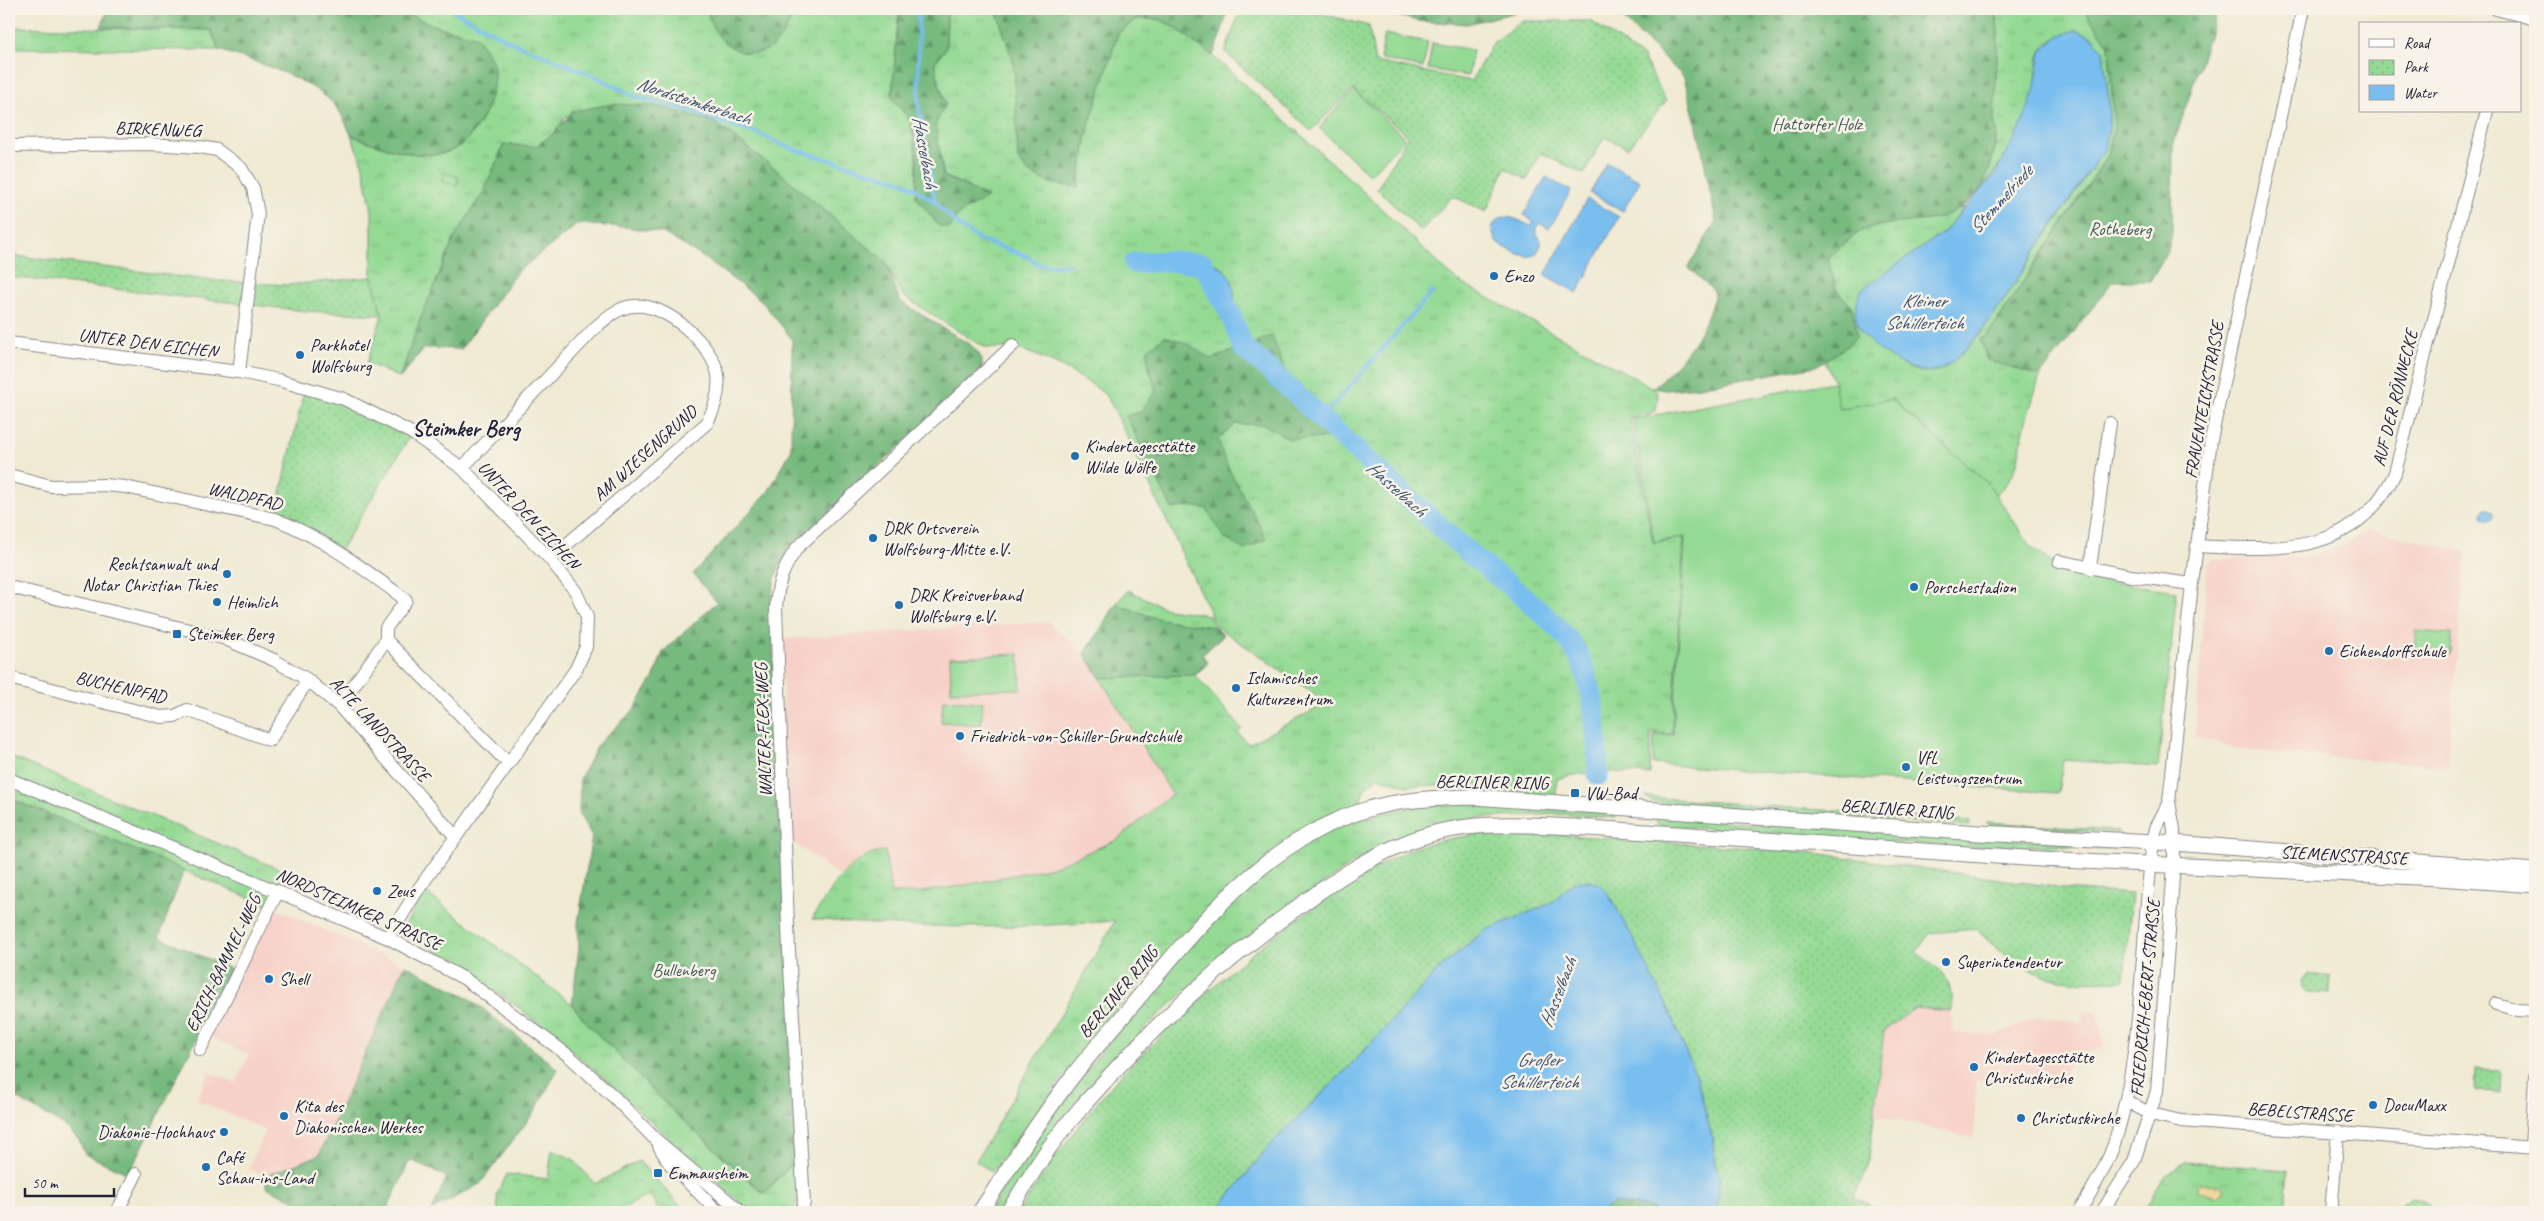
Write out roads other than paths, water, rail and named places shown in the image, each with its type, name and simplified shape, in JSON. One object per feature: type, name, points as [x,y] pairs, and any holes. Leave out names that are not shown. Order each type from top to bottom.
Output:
[{"type":"main road","name":"BERLINER RING","points":[[980,1212],[1026,1141],[1069,1081],[1187,938],[1233,892],[1266,863],[1308,836],[1361,811],[1397,802],[1474,796],[1969,833],[2153,842]]},
{"type":"main road","points":[[1008,1212],[1049,1148],[1094,1093],[1154,1028],[1196,989],[1236,954],[1314,895],[1360,865],[1410,840],[1451,829],[1505,823],[2150,864]]},
{"type":"main road","name":"SIEMENSSTRASSE","points":[[2153,842],[2535,871]]},
{"type":"main road","name":"SIEMENSSTRASSE","points":[[2150,864],[2535,885]]},
{"type":"street","name":"FRAUENTEICHSTRASSE","points":[[2174,843],[2174,830],[2169,802],[2192,584],[2211,440],[2303,9]]},
{"type":"street","points":[[2496,9],[2512,18],[2535,19]]},
{"type":"street","name":"AUF DER RÖNNECKE","points":[[2198,546],[2250,548],[2315,543],[2347,531],[2371,512],[2381,499],[2395,473],[2487,112]]},
{"type":"street","name":"BIRKENWEG","points":[[9,146],[150,144],[200,147],[217,150],[241,168],[253,188],[258,214],[239,372]]},
{"type":"street","name":"AM WIESENGRUND","points":[[462,468],[595,328],[620,310],[634,306],[659,309],[670,315],[700,343],[715,365],[718,375],[717,400],[708,423],[550,559]]},
{"type":"street","name":"UNTER DEN EICHEN","points":[[9,343],[239,372],[287,382],[344,399],[412,433],[462,468],[550,559],[576,592],[587,617],[586,647],[576,669],[416,894],[388,938]]},
{"type":"street","name":"WALTER-FLEX-WEG","points":[[801,1212],[804,1204],[784,833],[776,608],[778,586],[783,568],[797,548],[1014,345]]},
{"type":"street","points":[[2090,568],[2110,423]]},
{"type":"street","name":"WALDPFAD","points":[[9,475],[51,486],[105,485],[125,487],[275,519],[298,528],[340,551],[406,600],[386,628],[386,640],[339,706]]},
{"type":"street","points":[[2059,561],[2090,568],[2192,584]]},
{"type":"street","name":"ALTE LANDSTRASSE","points":[[9,587],[223,638],[274,660],[308,680],[339,706],[456,837]]},
{"type":"street","points":[[386,640],[508,763]]},
{"type":"street","name":"BUCHENPFAD","points":[[9,678],[161,717],[175,716],[187,710],[270,740],[308,680]]},
{"type":"street","name":"NORDSTEIMKER STRASSE","points":[[9,779],[388,938],[465,978],[518,1017],[601,1085],[654,1138],[741,1212]]},
{"type":"street","name":"FRAUENTEICHSTRASSE","points":[[2153,842],[2156,828],[2169,802]]},
{"type":"street","name":"FRIEDRICH-EBERT-STRASSE","points":[[2079,1212],[2115,1142],[2126,1101],[2135,1042],[2153,842]]},
{"type":"street","name":"FRIEDRICH-EBERT-STRASSE","points":[[2102,1212],[2134,1161],[2157,1091],[2174,865],[2174,843]]},
{"type":"street","name":"ERICH-BAMMEL-WEG","points":[[200,1050],[278,891]]},
{"type":"street","points":[[2496,1004],[2518,1010],[2535,1011]]},
{"type":"street","points":[[2533,1148],[2535,1076]]},
{"type":"street","name":"BEBELSTRASSE","points":[[2126,1101],[2151,1114],[2182,1121],[2533,1148]]},
{"type":"street","points":[[2331,1212],[2338,1132]]},
{"type":"street","name":"NORDSTEIMKER STRASSE","points":[[654,1138],[669,1163],[718,1212]]},
{"type":"street","points":[[117,1212],[136,1174]]},
{"type":"water","name":"Kleiner Schillerteich","points":[[2076,30],[2092,37],[2103,51],[2109,102],[2109,127],[2105,148],[2007,296],[1965,349],[1951,362],[1937,370],[1928,372],[1917,370],[1893,359],[1871,343],[1858,326],[1856,307],[1862,289],[1944,232],[1995,174],[2021,127],[2034,91],[2041,52],[2057,37]]},
{"type":"water","points":[[1607,163],[1640,181],[1623,211],[1590,193]]},
{"type":"water","points":[[1546,177],[1571,191],[1549,229],[1539,223],[1535,230],[1541,241],[1539,250],[1535,255],[1523,255],[1496,242],[1492,229],[1499,219],[1509,217],[1531,226],[1534,221],[1524,215]]},
{"type":"water","points":[[1587,199],[1619,217],[1577,293],[1545,275]]},
{"type":"water","points":[[1214,263],[1222,268],[1231,279],[1234,293],[1232,317],[1216,308],[1203,264]]},
{"type":"water","points":[[2490,509],[2493,510],[2493,520],[2486,521],[2483,520],[2482,513],[2483,510]]},
{"type":"water","name":"Großer Schillerteich","points":[[1580,880],[1598,883],[1607,892],[1631,934],[1668,1008],[1697,1079],[1713,1141],[1715,1165],[1720,1176],[1717,1212],[1655,1212],[1653,1208],[1614,1203],[1600,1212],[1216,1212],[1268,1147],[1348,1068],[1442,966],[1484,931],[1552,902],[1573,883]]},
{"type":"waterway","name":"Nordsteimkerbach","points":[[450,9],[511,42],[597,77],[635,97],[689,110],[754,132],[787,147],[906,183],[935,202],[958,225],[980,240],[1026,256],[1038,264],[1055,266],[1069,264]]},
{"type":"waterway","name":"Hasselbach","points":[[918,9],[919,106],[935,202]]},
{"type":"waterway","name":"Hasselbach","points":[[1134,263],[1171,261],[1203,264],[1232,317],[1243,348],[1264,365],[1470,554],[1530,602],[1560,630],[1579,657],[1589,685],[1596,730],[1598,775]]},
{"type":"waterway","points":[[1322,418],[1432,292]]},
{"type":"place","name":"Enzo","points":[[1494,276]]},
{"type":"place","name":"Parkhotel Wolfsburg","points":[[300,355]]},
{"type":"place","name":"Kindertagesstätte Wilde Wölfe","points":[[1075,456]]},
{"type":"place","name":"DRK Ortsverein Wolfsburg-Mitte e.V.","points":[[873,538]]},
{"type":"place","name":"Rechtsanwalt und Notar Christian Thies","points":[[227,574]]},
{"type":"place","name":"Porschestadion","points":[[1914,587]]},
{"type":"place","name":"Heimlich","points":[[217,602]]},
{"type":"place","name":"DRK Kreisverband Wolfsburg e.V.","points":[[899,605]]},
{"type":"place","name":"Steimker Berg","points":[[177,634]]},
{"type":"place","name":"Eichendorffschule","points":[[2329,651]]},
{"type":"place","name":"Islamisches Kulturzentrum","points":[[1236,688]]},
{"type":"place","name":"Friedrich-von-Schiller-Grundschule","points":[[960,736]]},
{"type":"place","name":"VfL Leistungszentrum","points":[[1906,767]]},
{"type":"place","name":"VW-Bad","points":[[1575,793]]},
{"type":"place","name":"Zeus","points":[[377,891]]},
{"type":"place","name":"Superintendentur","points":[[1946,962]]},
{"type":"place","name":"Shell","points":[[269,979]]},
{"type":"place","name":"Kindertagesstätte Christuskirche","points":[[1974,1067]]},
{"type":"place","name":"DocuMaxx","points":[[2373,1105]]},
{"type":"place","name":"Kita des Diakonischen Werkes","points":[[284,1116]]},
{"type":"place","name":"Christuskirche","points":[[2021,1118]]},
{"type":"place","name":"Diakonie-Hochhaus","points":[[224,1132]]},
{"type":"place","name":"Café Schau-ins-Land","points":[[206,1167]]},
{"type":"place","name":"Emmausheim","points":[[658,1173]]},
{"type":"district","name":"Steimker Berg","points":[[466,428]]},
{"type":"park label","name":"Hattorfer Holz","points":[[1817,124]]},
{"type":"park label","name":"Rotheberg","points":[[2120,229]]},
{"type":"park label","name":"Bullenberg","points":[[684,970]]},
{"type":"water label","name":"Stemmelriede","points":[[2000,199]]}]
